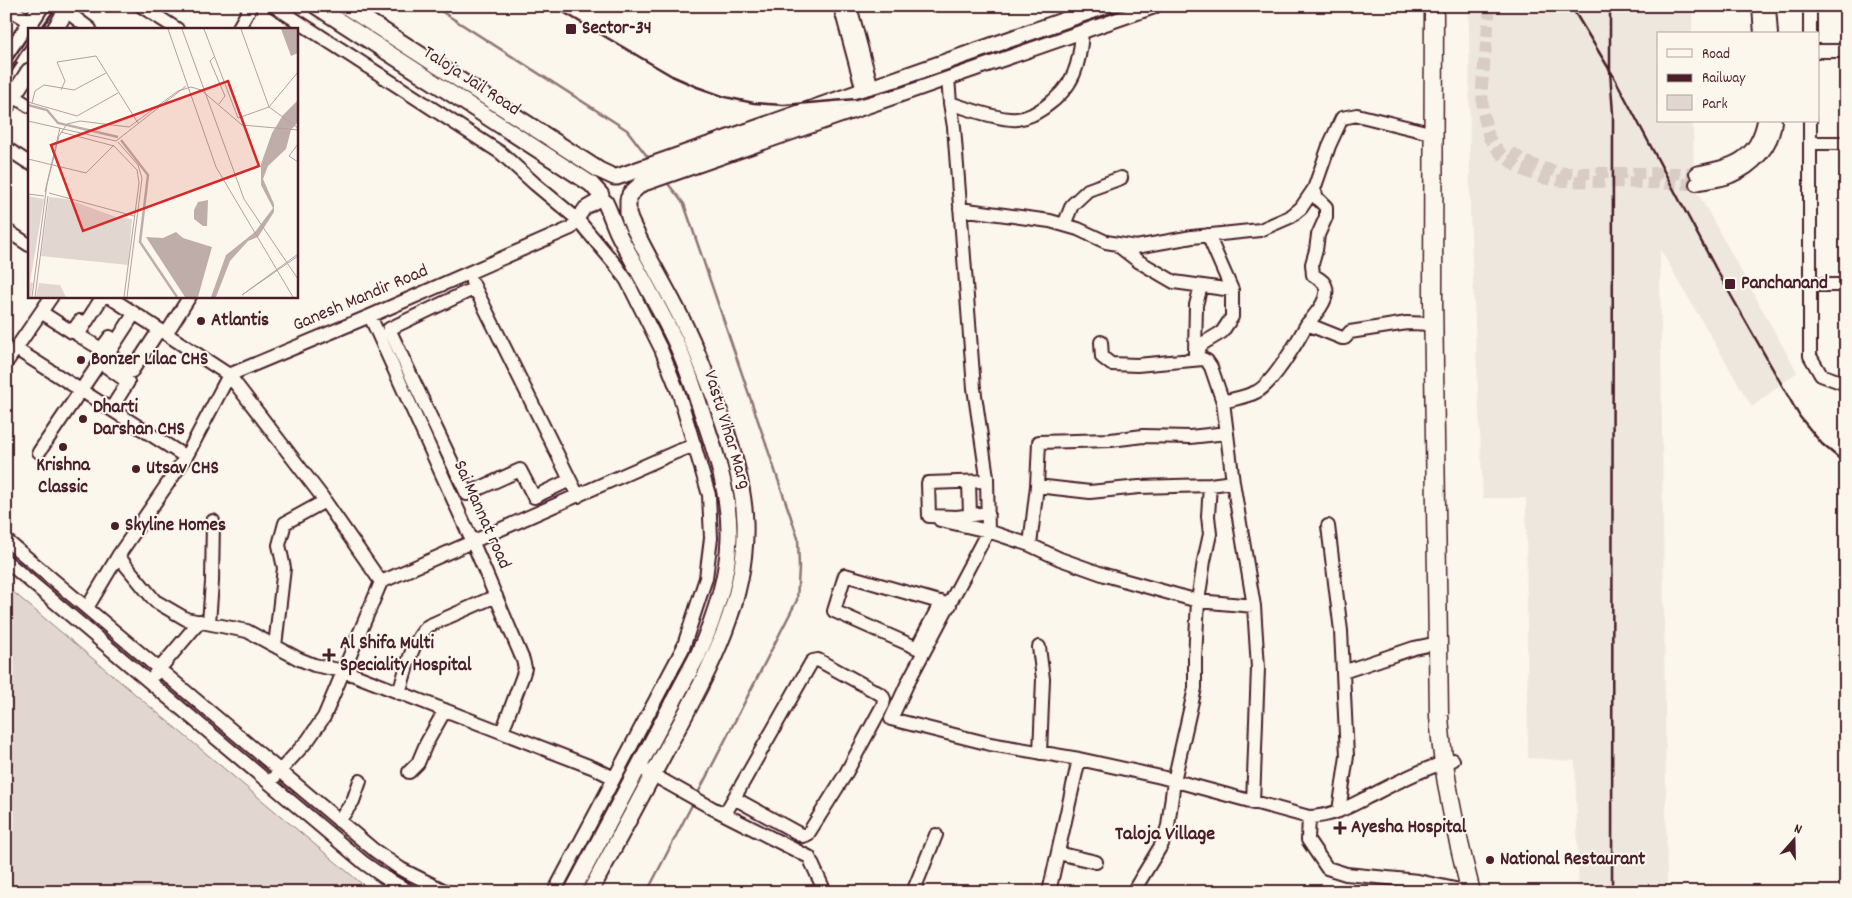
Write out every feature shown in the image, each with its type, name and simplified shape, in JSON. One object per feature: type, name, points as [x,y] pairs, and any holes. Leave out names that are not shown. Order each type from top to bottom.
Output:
[{"type":"highway","points":[[1434,6],[1433,324],[1439,716],[1448,762],[1481,892]]},
{"type":"highway","points":[[1445,6],[1443,297],[1448,762],[1450,803],[1470,892]]},
{"type":"main road","points":[[6,60],[41,6]]},
{"type":"main road","name":"Taloja Jail Road","points":[[316,6],[591,184],[602,198]]},
{"type":"main road","name":"Taloja Jail Road","points":[[346,6],[599,170],[616,177]]},
{"type":"main road","points":[[1105,6],[616,177],[604,182],[600,189],[602,198],[616,206],[624,203],[641,184],[1153,6]]},
{"type":"main road","points":[[56,28],[67,9]]},
{"type":"main road","points":[[10,102],[28,74]]},
{"type":"main road","points":[[590,892],[659,778],[723,638],[742,568],[744,551],[744,504],[736,468],[701,362],[680,316],[630,220],[628,214],[629,196],[627,183],[616,177]]},
{"type":"main road","name":"Vastu Vihar Marg","points":[[572,892],[690,670],[708,632],[726,565],[728,550],[729,522],[725,492],[718,463],[683,360],[602,198]]},
{"type":"street","points":[[142,6],[176,28]]},
{"type":"street","points":[[239,28],[249,10],[247,6]]},
{"type":"street","points":[[274,6],[501,153],[577,219],[615,264],[638,301],[680,394],[708,489],[712,523],[711,548],[706,578],[683,648],[554,892]]},
{"type":"street","points":[[840,6],[868,89]]},
{"type":"street","points":[[850,6],[868,89]]},
{"type":"street","points":[[1759,6],[1761,32]]},
{"type":"street","points":[[1769,6],[1771,32]]},
{"type":"street","points":[[1810,6],[1810,32]]},
{"type":"street","points":[[6,7],[31,22]]},
{"type":"street","points":[[67,9],[89,28]]},
{"type":"street","points":[[153,28],[159,17]]},
{"type":"street","points":[[950,103],[1016,120],[1032,116],[1058,98],[1069,84],[1081,56],[1082,31]]},
{"type":"street","points":[[1820,51],[1846,51]]},
{"type":"street","points":[[943,63],[948,78],[954,127],[974,388],[988,481],[988,531],[945,603],[921,650],[891,719],[990,744],[1079,759],[1174,781],[1309,817],[1324,816],[1339,811],[1386,788],[1448,762]]},
{"type":"street","points":[[10,102],[28,106]]},
{"type":"street","points":[[960,209],[1050,221],[1078,229],[1106,242],[1136,247],[1208,235],[1260,230],[1290,217],[1301,208],[1314,189],[1329,146],[1342,118],[1357,115],[1434,134]]},
{"type":"street","points":[[1764,122],[1758,140],[1746,157],[1727,167],[1696,178],[1729,177],[1752,165],[1768,145],[1774,122]]},
{"type":"street","points":[[1810,122],[1810,356],[1821,375],[1846,384]]},
{"type":"street","points":[[1810,143],[1846,143]]},
{"type":"street","points":[[6,148],[28,162]]},
{"type":"street","points":[[1064,225],[1072,206],[1088,190],[1121,178]]},
{"type":"street","points":[[1223,402],[1258,392],[1276,372],[1297,343],[1307,324],[1322,306],[1327,290],[1324,283],[1313,275],[1312,264],[1318,235],[1326,217],[1326,207],[1317,198],[1314,189]]},
{"type":"street","name":"Ganesh Mandir Road","points":[[229,374],[370,316],[571,228],[590,204],[602,198]]},
{"type":"street","points":[[15,238],[28,230]]},
{"type":"street","points":[[1194,357],[1202,344],[1222,332],[1232,317],[1232,290],[1208,235]]},
{"type":"street","points":[[1116,244],[1138,261],[1174,282],[1232,290]]},
{"type":"street","points":[[468,273],[578,496]]},
{"type":"street","points":[[1810,285],[1846,285]]},
{"type":"street","points":[[1194,357],[1196,305],[1201,286]]},
{"type":"street","points":[[475,288],[389,329],[467,494],[520,470],[534,498],[570,480]]},
{"type":"street","points":[[6,363],[51,298]]},
{"type":"street","points":[[41,312],[72,332],[96,298]]},
{"type":"street","points":[[103,298],[78,335],[101,349],[131,312]]},
{"type":"street","points":[[111,298],[229,374],[325,501],[381,582]]},
{"type":"street","points":[[131,312],[108,354],[132,371],[188,298]]},
{"type":"street","name":"Sai Mannat road","points":[[370,316],[473,543],[523,660],[525,668],[502,732]]},
{"type":"street","points":[[1307,324],[1342,338],[1345,338],[1350,332],[1407,323],[1433,324]]},
{"type":"street","points":[[1101,342],[1102,358],[1111,364],[1136,365],[1194,357],[1207,361],[1216,378],[1223,402],[1233,482],[1254,606],[1258,668],[1253,803]]},
{"type":"street","points":[[16,349],[186,457]]},
{"type":"street","points":[[39,452],[100,362],[128,382],[111,410]]},
{"type":"street","points":[[87,608],[118,556],[186,457],[229,374]]},
{"type":"street","points":[[1030,545],[1037,486],[1039,442],[1111,440],[1143,436],[1190,437],[1227,432]]},
{"type":"street","points":[[269,783],[316,729],[324,717],[381,582],[695,445]]},
{"type":"street","points":[[988,481],[928,483],[929,516],[957,517],[988,513]]},
{"type":"street","points":[[969,482],[970,515]]},
{"type":"street","points":[[1037,486],[1090,492],[1139,487],[1210,485],[1233,482]]},
{"type":"street","points":[[1134,892],[1162,844],[1168,826],[1174,781],[1194,688],[1198,601],[1210,534],[1208,516],[1210,485]]},
{"type":"street","points":[[275,646],[284,568],[279,545],[285,523],[325,501]]},
{"type":"street","points":[[940,520],[988,531],[1030,545],[1060,559],[1105,575],[1198,601],[1254,606]]},
{"type":"street","points":[[148,681],[204,622],[212,582],[213,521]]},
{"type":"street","points":[[1328,526],[1341,631],[1347,756],[1339,811]]},
{"type":"street","points":[[6,540],[339,822],[392,864],[446,892]]},
{"type":"street","points":[[118,556],[155,601],[186,618],[247,631],[314,664],[344,671],[594,768],[614,778]]},
{"type":"street","points":[[6,561],[364,863],[410,892]]},
{"type":"street","points":[[25,577],[35,564]]},
{"type":"street","points":[[921,650],[834,611],[845,575],[945,603]]},
{"type":"street","points":[[399,693],[415,646],[428,626],[496,596]]},
{"type":"street","points":[[1343,672],[1414,648],[1438,643]]},
{"type":"street","points":[[1039,647],[1043,679],[1040,753]]},
{"type":"street","points":[[725,814],[734,798],[814,660],[818,660],[882,695],[884,699],[883,705],[845,776],[808,834],[803,836],[734,798]]},
{"type":"street","points":[[409,772],[418,763],[445,710]]},
{"type":"street","points":[[224,745],[236,735]]},
{"type":"street","points":[[1049,892],[1079,759]]},
{"type":"street","points":[[639,767],[712,808],[809,857],[825,892]]},
{"type":"street","points":[[339,822],[353,801],[360,781]]},
{"type":"street","points":[[1309,817],[1308,840],[1327,868],[1346,874],[1418,880],[1470,892]]},
{"type":"street","points":[[913,892],[936,835]]},
{"type":"street","points":[[1058,854],[1096,862]]},
{"type":"shaded area","points":[[1469,6],[1692,6],[1692,32],[1657,32],[1657,122],[1693,122],[1694,186],[1797,372],[1752,407],[1660,249],[1667,892],[1579,892],[1575,761],[1528,758],[1526,498],[1483,498],[1470,215]]},
{"type":"green space","points":[[6,586],[362,884],[377,892],[6,892]]},
{"type":"waterway","points":[[433,6],[627,130],[650,160]]},
{"type":"waterway","points":[[665,180],[684,204],[798,538],[797,600],[697,795]]},
{"type":"waterway","points":[[647,892],[693,803]]},
{"type":"tunnel","points":[[1490,6],[1482,86],[1483,113],[1489,138],[1501,154],[1520,169],[1542,178],[1564,181],[1696,184]]},
{"type":"tunnel","points":[[1511,152],[1524,161],[1542,168],[1564,173],[1696,173]]},
{"type":"railway","points":[[42,28],[57,6]]},
{"type":"railway","points":[[553,6],[672,76],[697,87],[725,97],[754,103],[784,105],[856,99],[900,87],[1133,6]]},
{"type":"railway","points":[[1571,6],[1614,77],[1716,269],[1800,417],[1822,444],[1846,464]]},
{"type":"railway","points":[[1610,6],[1610,71],[1613,114],[1612,892]]},
{"type":"railway","points":[[6,68],[28,36]]},
{"type":"railway","points":[[6,79],[17,63]]},
{"type":"place","name":"Sector-34","points":[[571,29]]},
{"type":"place","name":"Panchanand","points":[[1730,284]]},
{"type":"place","name":"Atlantis","points":[[201,321]]},
{"type":"place","name":"Bonzer Lilac CHS","points":[[81,360]]},
{"type":"place","name":"Dharti Darshan CHS","points":[[83,419]]},
{"type":"place","name":"Krishna Classic","points":[[63,447]]},
{"type":"place","name":"Utsav CHS","points":[[136,469]]},
{"type":"place","name":"Skyline Homes","points":[[115,526]]},
{"type":"place","name":"Al Shifa Multi Speciality Hospital","points":[[329,655]]},
{"type":"place","name":"Ayesha Hospital","points":[[1340,828]]},
{"type":"place","name":"National Restaurant","points":[[1490,860]]},
{"type":"district","name":"Taloja Village","points":[[1165,835]]}]
